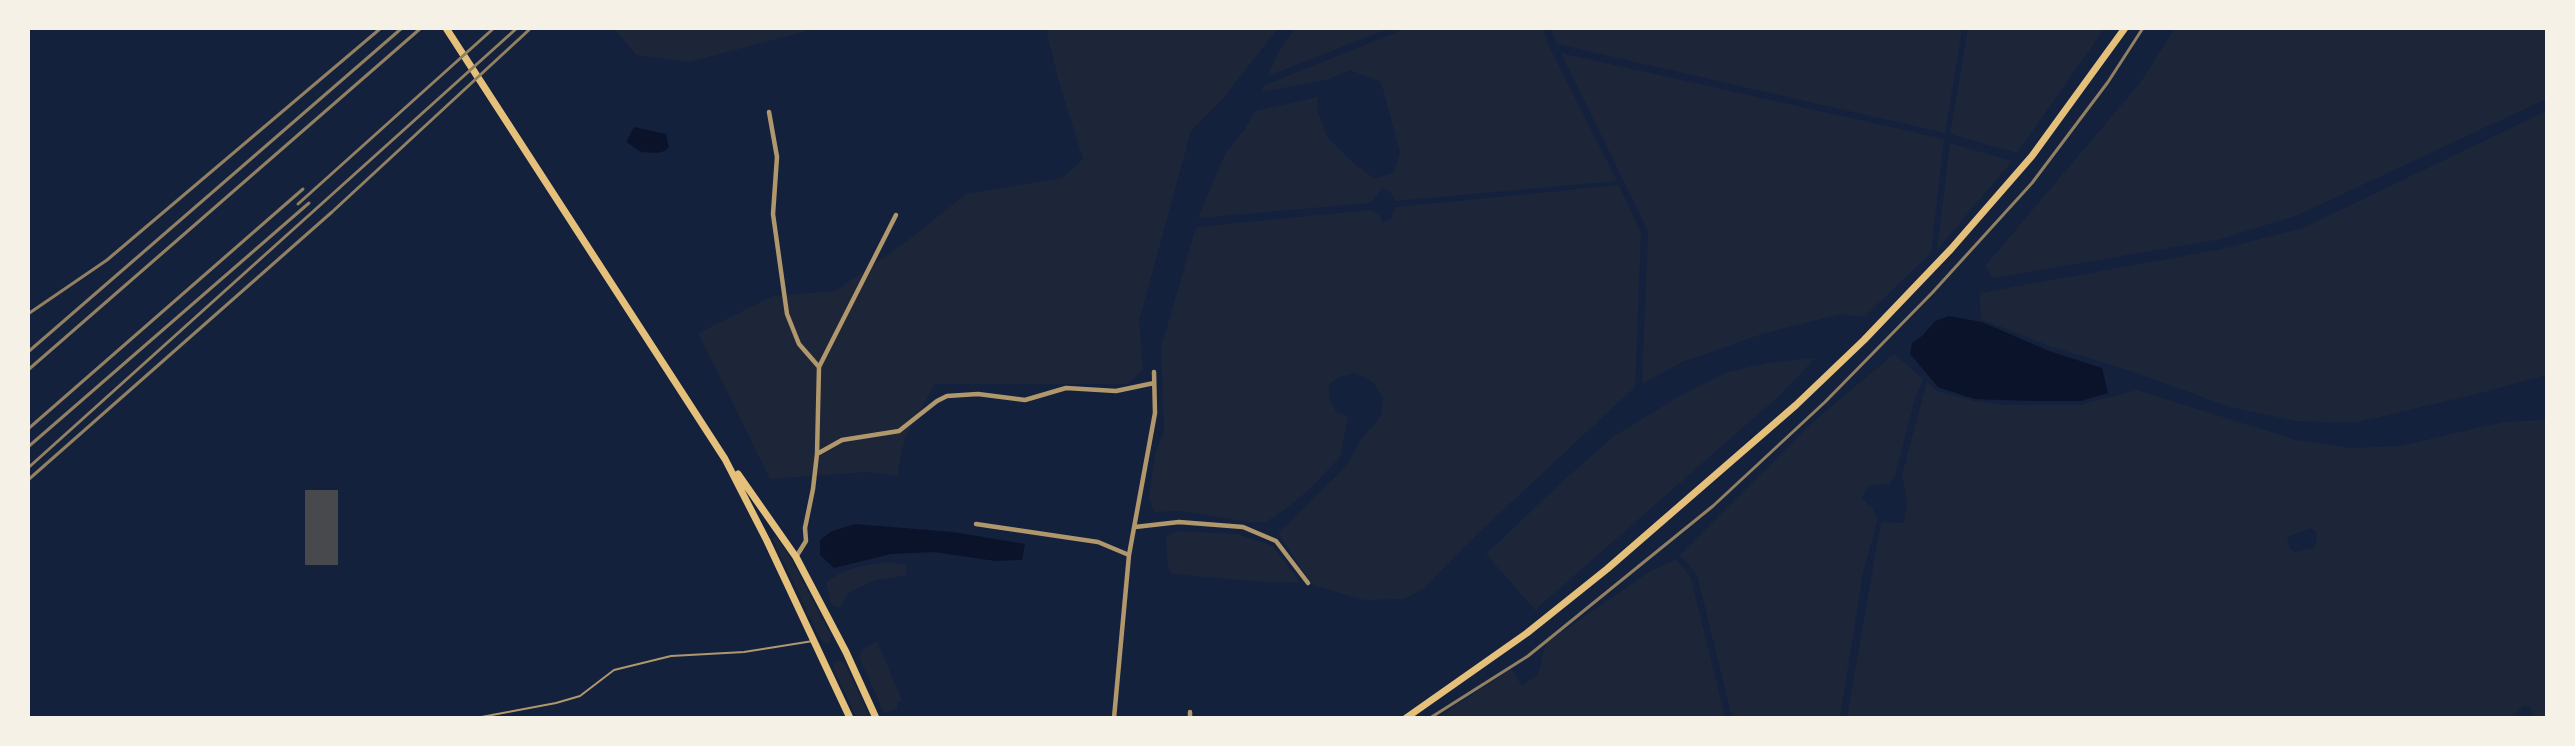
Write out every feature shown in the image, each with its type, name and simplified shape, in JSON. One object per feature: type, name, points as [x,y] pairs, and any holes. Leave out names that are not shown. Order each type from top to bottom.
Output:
[{"type":"main road","points":[[446,28],[715,442],[796,557],[846,652],[876,717]]},
{"type":"main road","points":[[1406,717],[1527,633],[1665,520],[1796,405],[1864,340],[1951,249],[2032,156],[2125,28]]},
{"type":"main road","points":[[715,442],[750,505],[850,717]]},
{"type":"street","points":[[769,112],[777,157],[773,213],[787,314],[799,344],[819,367]]},
{"type":"street","points":[[796,557],[806,541],[805,528],[817,454],[819,367],[896,215]]},
{"type":"street","points":[[1114,717],[1129,555],[1155,413],[1154,372]]},
{"type":"street","points":[[817,454],[842,441],[899,431],[937,401],[947,396],[978,394],[1025,400],[1066,388],[1116,391],[1154,383]]},
{"type":"street","points":[[1135,527],[1179,522],[1244,527],[1260,536],[1276,541],[1308,584]]},
{"type":"street","points":[[976,524],[1098,542],[1129,555]]},
{"type":"lane","points":[[476,717],[556,704],[580,696],[614,670],[671,656],[744,652],[815,641]]},
{"type":"shaded area","points":[[1407,28],[1543,29],[1550,48],[1617,181],[1395,201],[1391,193],[1383,188],[1370,203],[1198,218],[1226,152],[1245,129],[1255,111],[1318,97],[1317,109],[1327,137],[1352,162],[1375,179],[1394,172],[1400,152],[1381,82],[1350,70],[1326,80],[1261,92],[1265,85]]},
{"type":"shaded area","points":[[1551,28],[1962,29],[1945,133],[1557,44]]},
{"type":"shaded area","points":[[1968,28],[2104,29],[2017,153],[1950,134]]},
{"type":"shaded area","points":[[2175,28],[2546,29],[2546,99],[2298,215],[2221,239],[1993,278],[1985,266],[2140,83]]},
{"type":"shaded area","points":[[615,29],[814,29],[689,62],[636,55]]},
{"type":"shaded area","points":[[1046,29],[1277,29],[1226,95],[1191,131],[1139,321],[1143,370],[1127,384],[935,384],[905,438],[897,476],[867,472],[770,479],[698,333],[773,296],[835,291],[906,242],[966,194],[1062,178],[1083,159],[1060,85]]},
{"type":"shaded area","points":[[1295,29],[1388,29],[1268,76],[1279,51]]},
{"type":"shaded area","points":[[1561,53],[1944,139],[1931,253],[1864,317],[1841,314],[1762,334],[1682,362],[1642,384],[1648,231]]},
{"type":"shaded area","points":[[2546,111],[2546,375],[2354,423],[2297,421],[2230,407],[2125,369],[2049,346],[1981,319],[1980,293],[2222,249],[2303,228]]},
{"type":"shaded area","points":[[634,127],[666,134],[669,147],[665,151],[656,153],[641,152],[626,142]]},
{"type":"shaded area","points":[[1950,143],[2012,161],[1937,250]]},
{"type":"shaded area","points":[[1619,185],[1641,233],[1635,387],[1472,539],[1423,589],[1404,599],[1364,600],[1312,585],[1278,533],[1347,465],[1360,441],[1381,416],[1383,398],[1373,382],[1355,373],[1339,377],[1329,385],[1329,397],[1336,412],[1348,416],[1340,457],[1310,489],[1287,508],[1266,522],[1249,522],[1182,511],[1154,512],[1149,497],[1155,454],[1164,431],[1161,348],[1196,227],[1371,210],[1380,216],[1383,223],[1391,219],[1396,207]]},
{"type":"shaded area","points":[[1949,316],[1982,322],[2049,351],[2102,368],[2108,393],[2081,401],[1974,399],[1938,387],[1910,354],[1912,343],[1922,336],[1935,321]]},
{"type":"shaded area","points":[[1894,354],[1923,379],[1914,402],[1895,476],[1890,484],[1870,485],[1861,498],[1872,508],[1878,519],[1863,573],[1840,717],[1732,717],[1697,575],[1680,555],[1813,422]]},
{"type":"shaded area","points":[[1815,358],[1780,395],[1535,610],[1486,554],[1614,436],[1681,395],[1728,372],[1767,363]]},
{"type":"shaded area","points":[[1927,382],[1937,391],[1974,401],[2005,405],[2080,405],[2137,390],[2296,440],[2351,448],[2400,446],[2503,422],[2546,420],[2546,717],[2532,717],[2531,707],[2524,705],[2511,718],[1847,717],[1881,522],[1904,523],[1907,501],[1902,475]],"holes":[[[2311,528],[2316,532],[2317,541],[2314,548],[2295,552],[2290,549],[2287,537]]]},
{"type":"shaded area","points":[[855,524],[953,532],[1025,544],[1022,560],[995,561],[934,552],[891,554],[834,568],[820,555],[820,540],[832,531]]},
{"type":"shaded area","points":[[1176,531],[1237,534],[1273,546],[1300,582],[1278,583],[1172,574],[1168,568],[1166,537]]},
{"type":"shaded area","points":[[776,536],[791,559],[831,636],[830,643],[825,644],[820,638],[772,538]]},
{"type":"shaded area","points":[[1676,559],[1691,578],[1725,717],[1439,717],[1511,669],[1522,686],[1538,674],[1546,643],[1649,572]]},
{"type":"shaded area","points":[[889,562],[907,565],[906,575],[873,581],[848,593],[840,608],[831,605],[826,582],[844,571]]},
{"type":"shaded area","points":[[877,641],[903,703],[900,701],[897,703],[898,709],[884,713],[859,657],[863,649]]},
{"type":"shaded area","points":[[838,660],[846,666],[870,717],[856,717],[834,669],[834,663]]},
{"type":"building","points":[[305,490],[338,490],[338,565],[305,565]]},
{"type":"railway","points":[[28,314],[107,260],[381,28]]},
{"type":"railway","points":[[28,352],[402,28]]},
{"type":"railway","points":[[28,370],[421,28]]},
{"type":"railway","points":[[298,204],[494,28]]},
{"type":"railway","points":[[28,468],[517,28]]},
{"type":"railway","points":[[28,480],[332,212],[531,28]]},
{"type":"railway","points":[[1430,718],[1528,656],[1713,506],[1825,402],[1932,293],[2032,183],[2108,82],[2143,28]]},
{"type":"railway","points":[[28,429],[303,189]]},
{"type":"railway","points":[[28,447],[309,203]]}]
